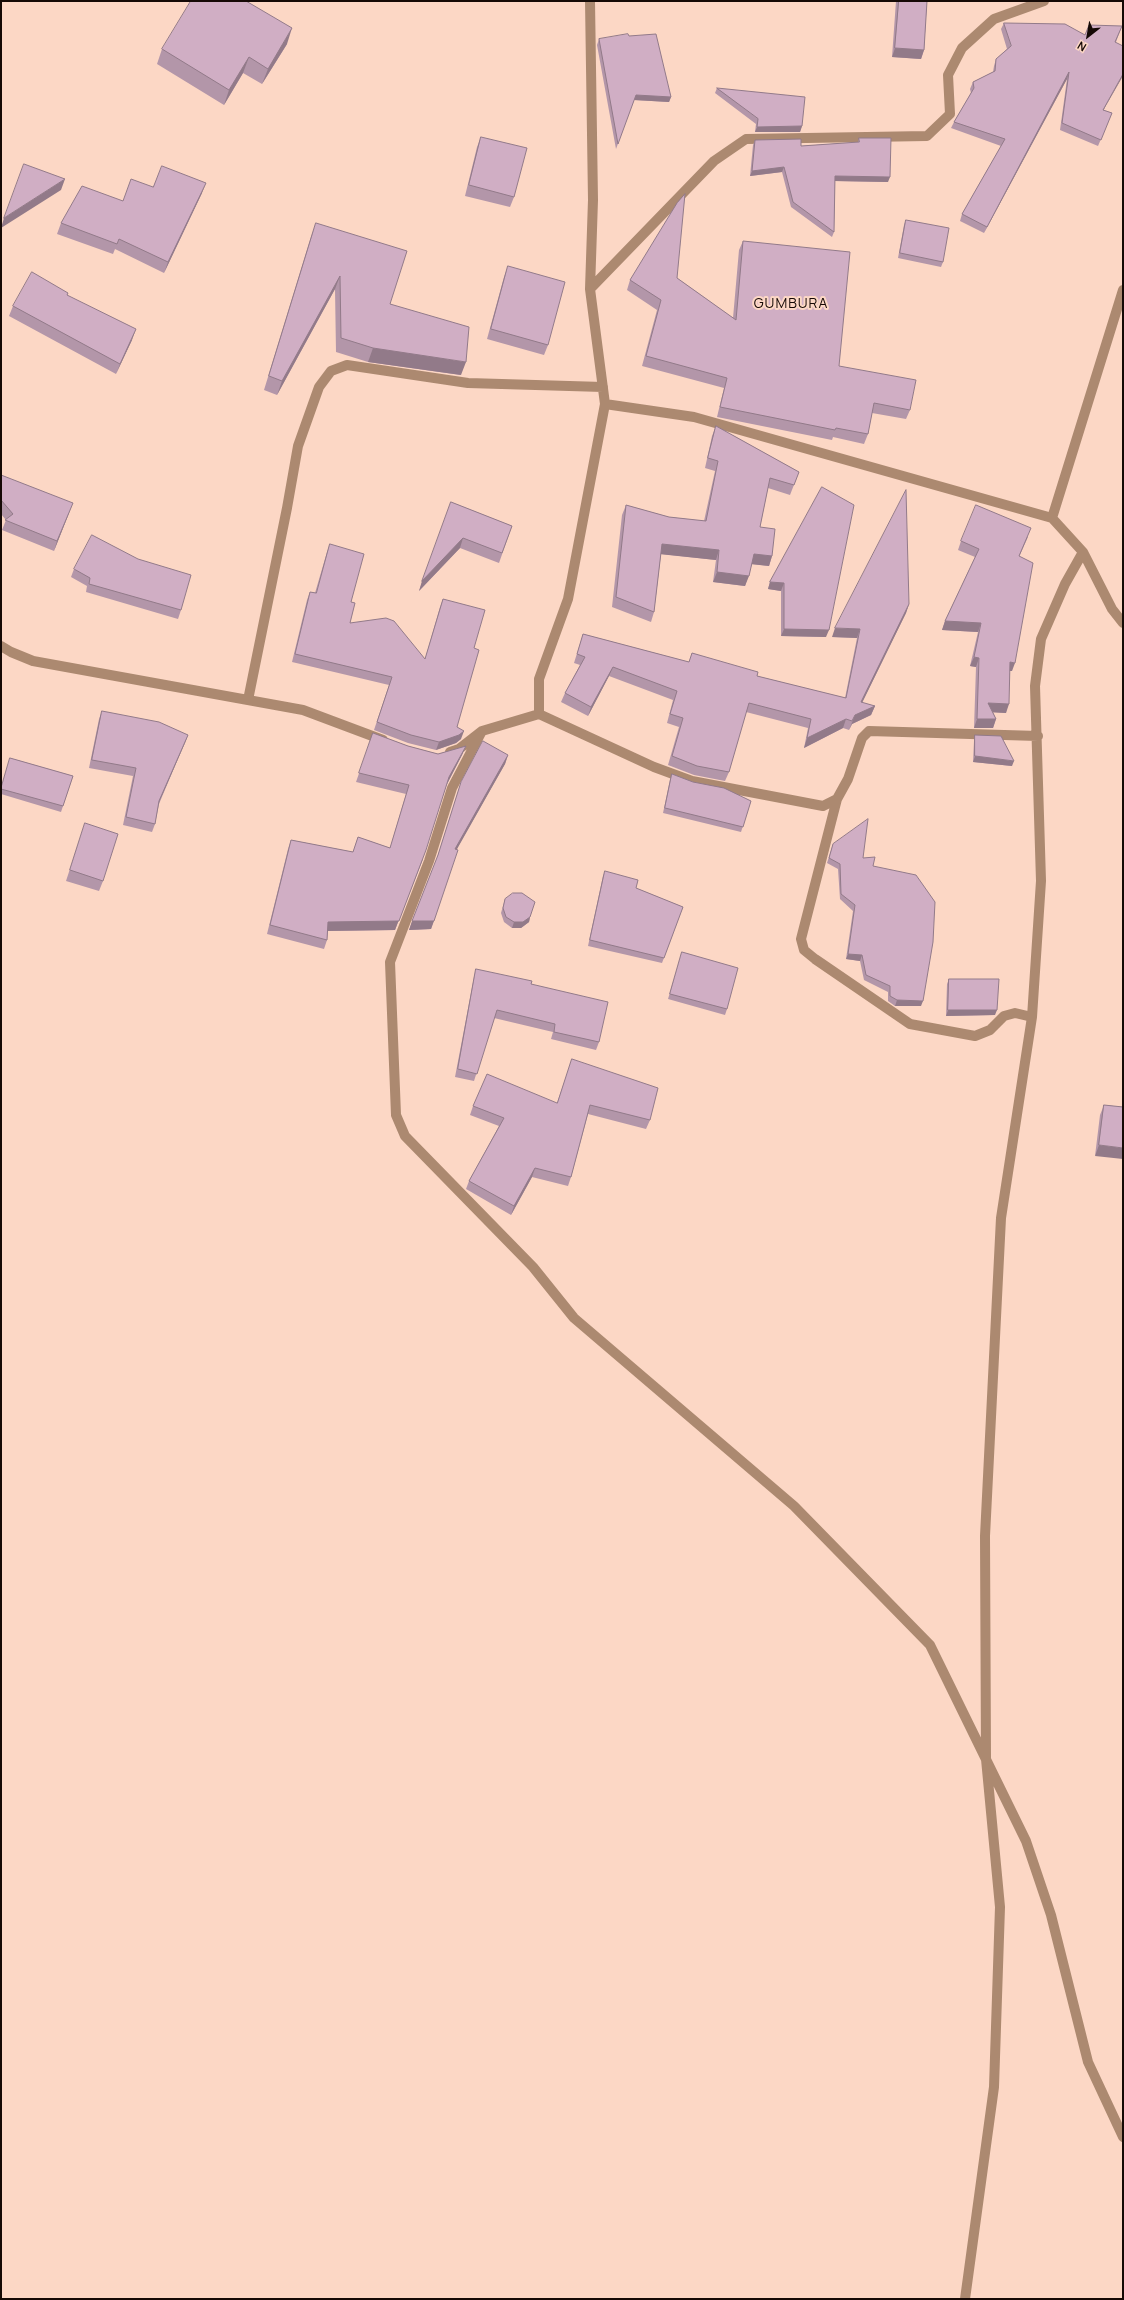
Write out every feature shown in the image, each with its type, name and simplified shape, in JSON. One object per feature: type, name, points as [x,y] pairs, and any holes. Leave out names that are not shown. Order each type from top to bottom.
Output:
[{"type":"street","points":[[538,714],[539,680],[568,600],[605,404],[590,289],[593,200],[590,1]]},
{"type":"street","points":[[590,289],[714,161],[746,138],[927,136],[950,114],[948,75],[962,48],[994,19],[1044,1]]},
{"type":"street","points":[[1052,518],[1123,290]]},
{"type":"street","points":[[248,700],[288,508],[298,446],[319,388],[331,371],[347,365],[468,383],[603,387]]},
{"type":"street","points":[[605,404],[694,417],[1052,518],[1082,552],[1112,609],[1123,623]]},
{"type":"street","points":[[965,2299],[994,2087],[1000,1907],[986,1759],[985,1536],[1000,1218],[1032,1017],[1041,881],[1038,736],[1035,686],[1041,639],[1065,584],[1082,552]]},
{"type":"street","points":[[1,646],[11,652],[34,661],[303,710],[392,743]]},
{"type":"street","points":[[442,755],[459,749],[482,731],[538,714],[654,767],[692,781],[823,806],[837,799]]},
{"type":"street","points":[[482,731],[452,788],[429,861],[390,962],[396,1115],[405,1136],[533,1267],[574,1318],[794,1506],[930,1645],[1026,1841],[1051,1915],[1088,2062],[1123,2137]]},
{"type":"street","points":[[1032,1017],[1015,1013],[1004,1016],[990,1030],[975,1036],[910,1024],[804,950],[801,939],[837,799],[848,779],[862,738],[869,731],[1038,736]]},
{"type":"building","points":[[191,1],[246,1],[292,28],[268,69],[249,57],[229,90],[162,49]]},
{"type":"building","points":[[899,1],[927,1],[924,50],[895,48]]},
{"type":"building","points":[[1004,23],[1065,24],[1085,35],[1089,25],[1122,26],[1115,42],[1123,46],[1123,74],[1103,110],[1112,113],[1101,140],[1062,123],[1069,72],[987,227],[962,214],[1005,139],[954,122],[974,88],[973,82],[995,71],[996,59],[1011,46]]},
{"type":"building","points":[[628,34],[629,36],[656,34],[671,97],[636,95],[618,144],[599,39]]},
{"type":"building","points":[[717,88],[805,97],[802,126],[757,127],[758,119]]},
{"type":"building","points":[[481,137],[527,148],[514,197],[469,185]]},
{"type":"building","points":[[859,138],[891,138],[890,177],[835,176],[834,232],[793,202],[784,167],[752,171],[755,140],[801,139],[801,146],[859,142]]},
{"type":"building","points":[[24,164],[65,179],[4,218]]},
{"type":"building","points":[[162,166],[206,183],[168,262],[119,239],[117,244],[61,223],[82,186],[123,201],[131,179],[153,187]]},
{"type":"building","points":[[685,194],[677,278],[736,320],[743,241],[850,252],[839,366],[916,380],[910,410],[874,403],[868,434],[836,428],[835,430],[720,407],[727,378],[646,356],[661,300],[630,280],[677,203]]},
{"type":"building","points":[[906,220],[949,228],[943,262],[900,253]]},
{"type":"building","points":[[316,223],[407,251],[390,304],[469,327],[466,362],[373,348],[341,338],[340,276],[282,381],[269,376]]},
{"type":"building","points":[[508,266],[565,282],[548,345],[491,329]]},
{"type":"building","points":[[32,272],[68,293],[67,295],[136,329],[120,364],[13,306]]},
{"type":"building","points":[[716,426],[799,472],[794,485],[770,478],[760,527],[775,529],[772,556],[754,554],[749,576],[717,572],[719,550],[662,544],[654,612],[616,597],[626,505],[669,517],[706,521],[718,461],[708,458]]},
{"type":"building","points":[[1,475],[73,503],[57,541],[5,520],[13,514],[1,500]]},
{"type":"building","points":[[822,487],[854,505],[829,630],[784,629],[784,583],[770,582]]},
{"type":"building","points":[[906,490],[909,604],[861,702],[875,706],[855,715],[852,721],[846,719],[807,738],[811,719],[749,703],[729,772],[697,766],[672,756],[683,718],[670,714],[677,691],[613,667],[591,707],[565,693],[585,657],[577,654],[583,634],[689,662],[692,653],[758,672],[757,676],[846,698],[860,629],[835,628]]},
{"type":"building","points":[[451,502],[512,526],[502,553],[463,538],[422,581]]},
{"type":"building","points":[[976,505],[1031,528],[1019,556],[1033,563],[1015,663],[1010,662],[1009,704],[988,703],[996,719],[977,719],[979,658],[974,657],[981,623],[945,621],[979,549],[961,541]]},
{"type":"building","points":[[92,535],[138,559],[191,575],[181,610],[89,584],[90,578],[74,569]]},
{"type":"building","points":[[330,544],[364,554],[351,602],[355,603],[350,623],[386,618],[394,621],[425,659],[443,599],[485,610],[474,648],[479,650],[457,727],[464,731],[459,735],[439,742],[411,735],[377,722],[392,677],[295,654],[310,592],[316,593]]},
{"type":"building","points":[[102,711],[159,722],[188,735],[159,801],[155,824],[126,817],[136,768],[92,760]]},
{"type":"building","points":[[373,733],[408,746],[438,754],[466,746],[449,777],[426,850],[399,921],[328,922],[327,940],[270,925],[291,840],[353,852],[358,837],[390,848],[409,785],[359,773]]},
{"type":"building","points":[[975,735],[1001,736],[1014,761],[975,756]]},
{"type":"building","points":[[483,741],[508,755],[455,849],[458,850],[434,921],[412,921],[438,855],[461,782]]},
{"type":"building","points":[[10,758],[73,776],[63,806],[1,789]]},
{"type":"building","points":[[672,774],[693,782],[724,788],[751,801],[743,827],[665,808]]},
{"type":"building","points":[[868,819],[863,858],[875,857],[873,866],[916,875],[935,902],[933,942],[923,1001],[897,1000],[890,996],[890,986],[866,975],[862,955],[848,954],[855,905],[841,894],[840,864],[829,858],[833,844]]},
{"type":"building","points":[[85,823],[118,834],[103,881],[70,870]]},
{"type":"building","points":[[605,871],[638,880],[636,888],[683,907],[664,958],[590,940]]},
{"type":"building","points":[[513,893],[522,893],[535,902],[530,917],[523,922],[514,922],[506,917],[503,908],[505,899]]},
{"type":"building","points":[[682,952],[738,968],[727,1009],[670,994]]},
{"type":"building","points":[[476,969],[532,981],[531,984],[608,1002],[599,1042],[554,1032],[555,1024],[497,1010],[477,1074],[458,1069]]},
{"type":"building","points":[[949,979],[999,979],[997,1010],[948,1010]]},
{"type":"building","points":[[572,1059],[658,1088],[650,1120],[590,1105],[571,1177],[535,1168],[514,1206],[469,1181],[504,1118],[473,1106],[487,1074],[557,1103]]},
{"type":"building","points":[[1104,1105],[1123,1107],[1123,1148],[1099,1145]]},
{"type":"district","name":"GUMBURA","points":[[791,304]]}]
